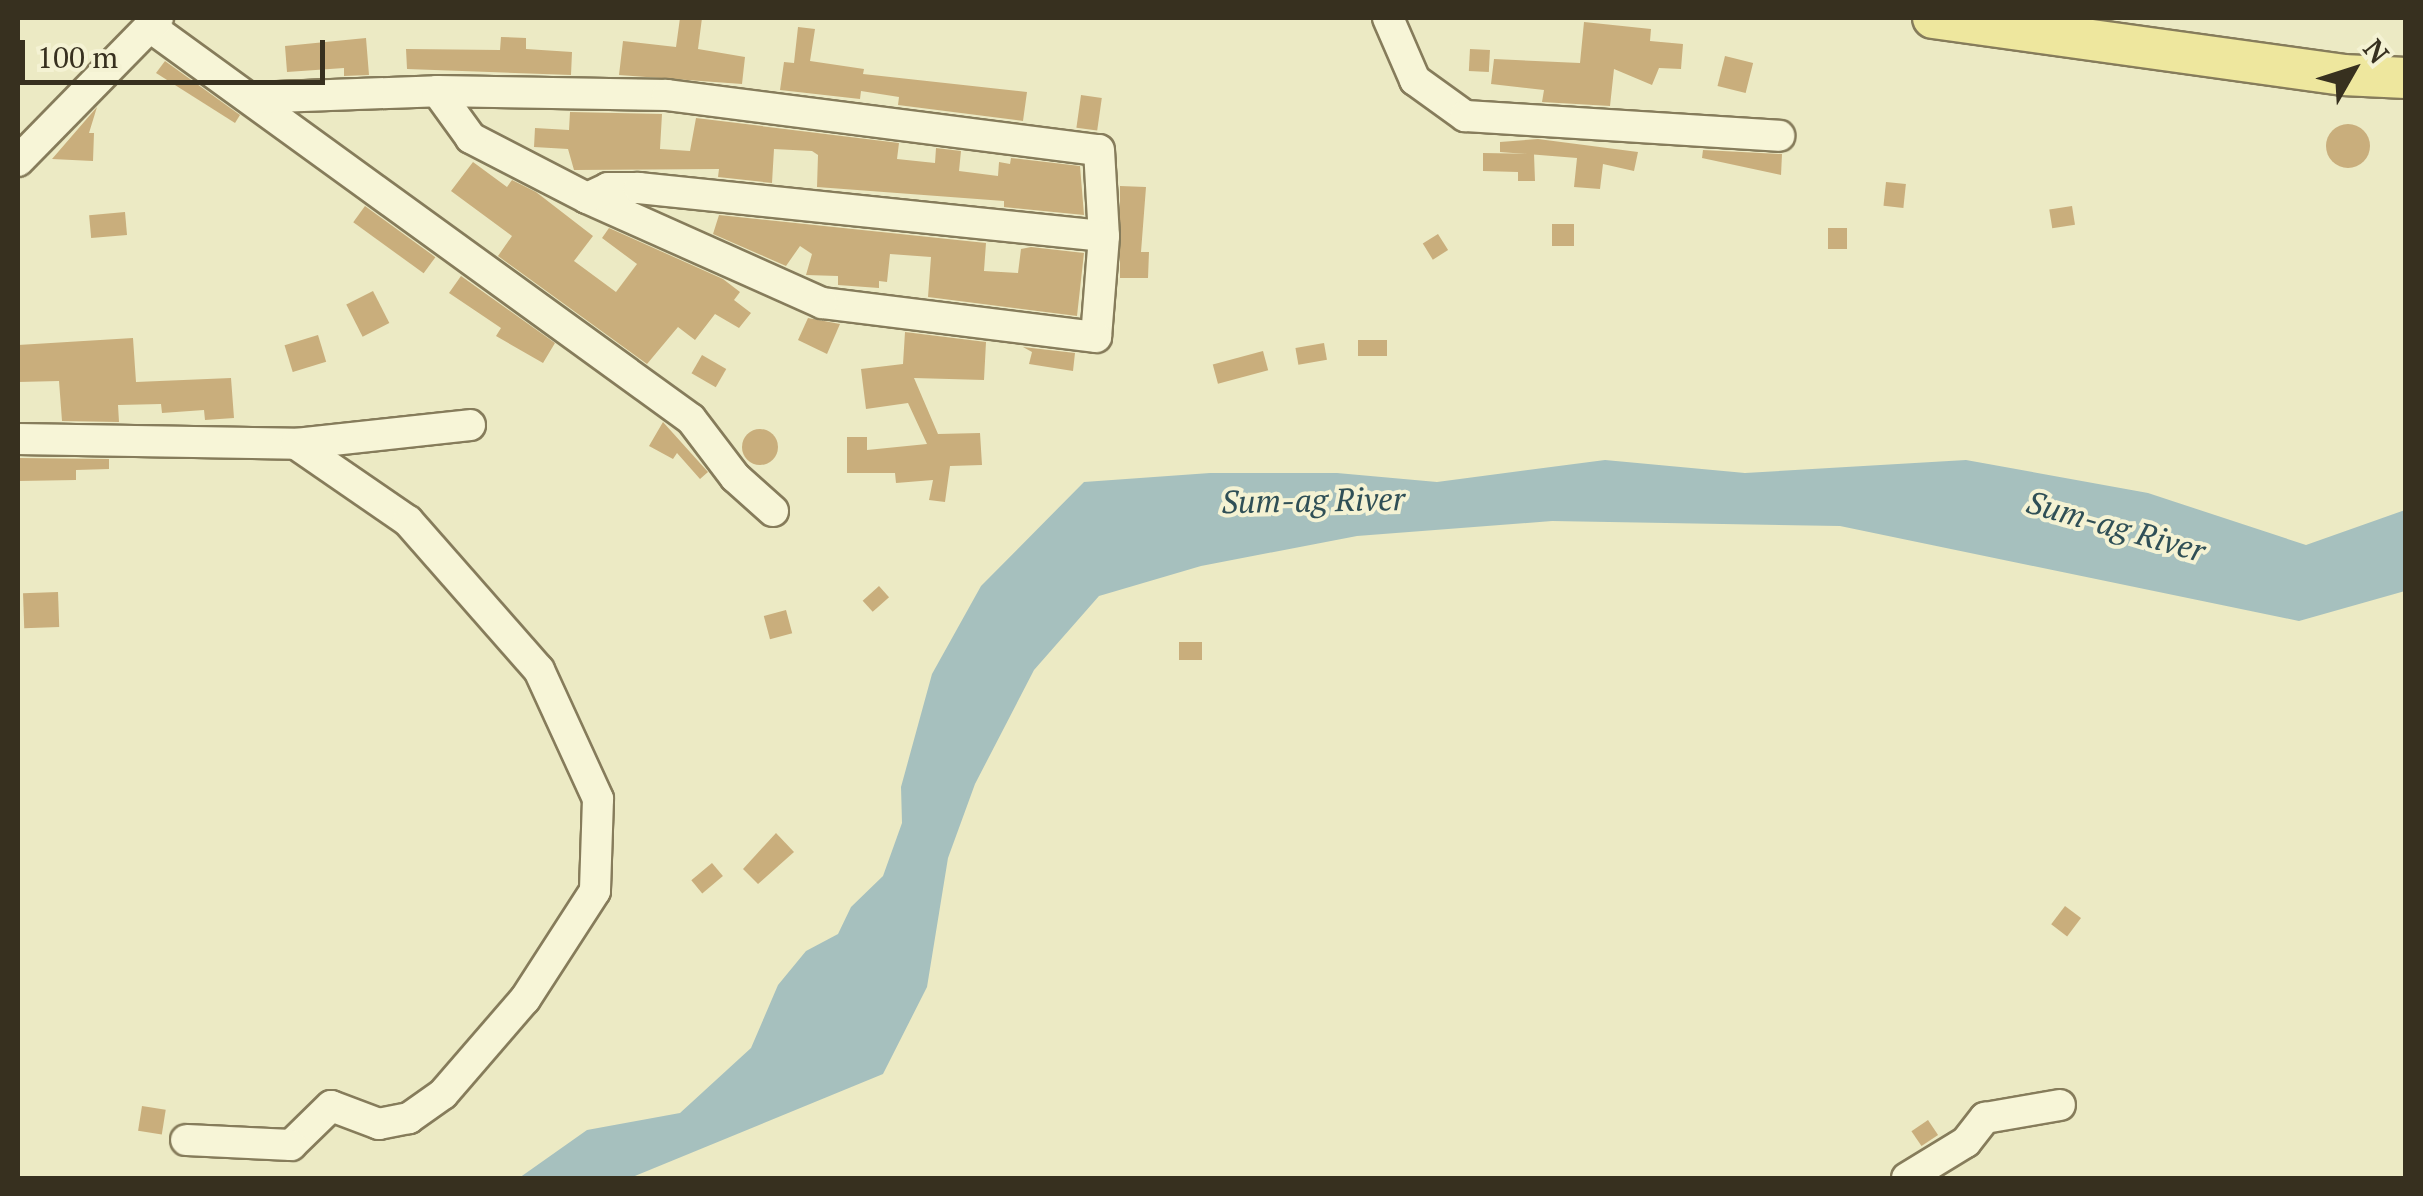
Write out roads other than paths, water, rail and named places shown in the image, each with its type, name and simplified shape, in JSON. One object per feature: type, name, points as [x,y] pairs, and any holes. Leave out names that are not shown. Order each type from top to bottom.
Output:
[{"type":"main road","points":[[1933,18],[2324,73],[2406,78]]},
{"type":"street","points":[[1388,18],[1415,80],[1465,116],[1778,136]]},
{"type":"street","points":[[18,161],[154,22],[250,98],[691,419],[735,477],[773,511]]},
{"type":"street","points":[[250,98],[437,91],[667,95],[1099,150],[1104,236],[1096,337],[832,306],[586,198],[471,138],[437,91]]},
{"type":"street","points":[[586,198],[608,188],[639,188],[1104,236]]},
{"type":"street","points":[[18,439],[296,444],[470,424]]},
{"type":"street","points":[[186,1140],[290,1145],[305,1138],[316,1115],[331,1106],[379,1124],[409,1118],[443,1094],[525,999],[594,890],[598,799],[540,670],[408,520],[296,444]]},
{"type":"street","points":[[1907,1178],[1966,1142],[1985,1118],[2060,1106]]},
{"type":"water","name":"Sum-ag River","points":[[1605,460],[1745,473],[1966,460],[2148,493],[2306,545],[2405,510],[2405,591],[2299,621],[1840,526],[1552,521],[1357,536],[1201,566],[1099,596],[1034,670],[975,784],[948,858],[927,987],[883,1074],[630,1178],[519,1178],[587,1130],[680,1113],[751,1048],[778,985],[806,951],[838,934],[851,907],[883,876],[902,823],[901,787],[932,674],[981,586],[1084,482],[1210,473],[1337,473],[1437,482]]}]
